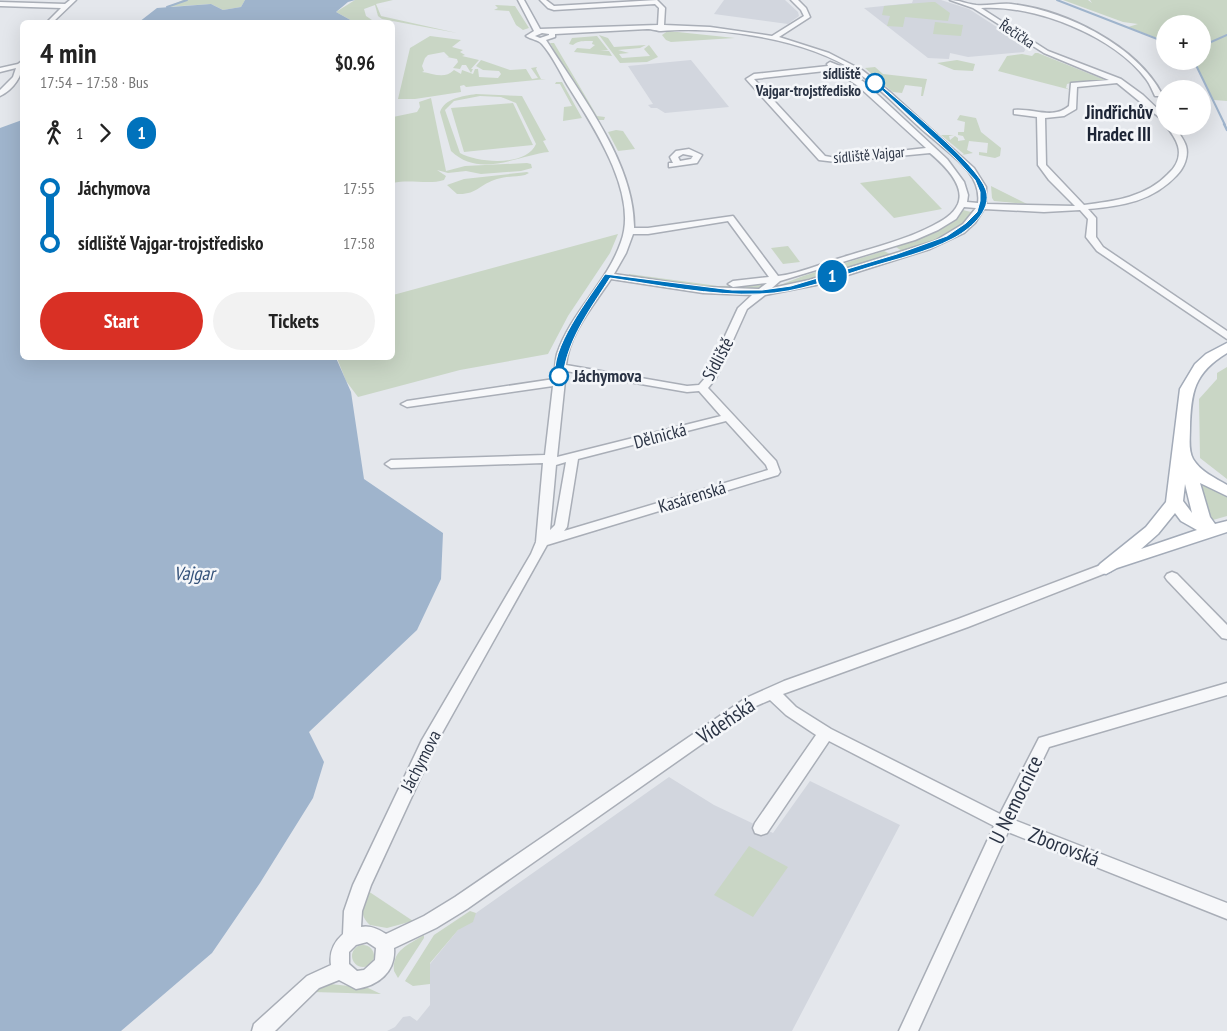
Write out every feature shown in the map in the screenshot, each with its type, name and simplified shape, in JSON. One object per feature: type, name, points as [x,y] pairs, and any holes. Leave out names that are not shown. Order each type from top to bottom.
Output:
[{"type":"main road","points":[[1106,568],[1154,529],[1175,502],[1183,454],[1182,407],[1188,384],[1204,363],[1227,347]]},
{"type":"main road","points":[[1183,454],[1204,479],[1227,491]]},
{"type":"main road","points":[[1183,454],[1202,518],[1211,531]]},
{"type":"main road","points":[[1175,502],[1187,517],[1211,531]]},
{"type":"main road","points":[[1106,568],[1227,526]]},
{"type":"street","points":[[52,20],[73,0]]},
{"type":"street","points":[[541,2],[554,8],[588,2],[657,2],[666,0]]},
{"type":"street","points":[[765,42],[807,18],[804,9],[794,0]]},
{"type":"street","points":[[953,0],[975,7]]},
{"type":"street","points":[[1,5],[16,2],[65,6]]},
{"type":"street","name":"Jáchymova","points":[[352,938],[353,911],[362,885],[426,749],[537,554],[542,542],[562,355],[574,328],[610,272],[629,231],[629,202],[623,181],[593,124],[543,40],[529,37],[531,33],[538,32],[524,2]]},
{"type":"street","points":[[657,2],[662,8],[661,27]]},
{"type":"street","name":"Řečička","points":[[975,7],[1046,52],[1118,81],[1156,112]]},
{"type":"street","name":"Řečička","points":[[975,7],[1018,7],[1076,27],[1121,52],[1142,70],[1156,88]]},
{"type":"street","name":"sídliště Vajgar","points":[[661,27],[709,32],[765,42],[810,54],[837,67],[861,84],[932,150],[960,182],[964,195],[962,204]]},
{"type":"street","name":"sídliště Vajgar","points":[[551,34],[661,27],[713,28],[774,38],[815,50],[862,72],[970,170],[984,192],[982,206]]},
{"type":"street","points":[[538,32],[551,34]]},
{"type":"street","points":[[543,40],[551,34]]},
{"type":"street","points":[[837,67],[850,65]]},
{"type":"street","points":[[0,70],[20,66]]},
{"type":"street","name":"sídliště Vajgar","points":[[837,67],[754,76],[750,79],[822,158],[836,160],[932,150]]},
{"type":"street","points":[[0,94],[16,78],[20,68]]},
{"type":"street","points":[[1017,112],[1041,117],[1070,110],[1073,106],[1074,85],[1118,81]]},
{"type":"street","points":[[1140,97],[1156,95]]},
{"type":"street","points":[[1041,117],[1041,160],[1052,178],[1092,218],[1091,237],[1100,249],[1227,336]]},
{"type":"street","points":[[610,272],[709,283],[745,284],[776,280],[886,247],[935,228],[953,217],[962,204],[1059,209],[1083,208],[1123,202],[1155,190],[1173,177],[1182,160],[1182,145],[1176,135]]},
{"type":"street","points":[[610,272],[732,292],[762,292],[792,288],[899,256],[950,238],[969,224],[980,212],[982,206]]},
{"type":"street","points":[[629,231],[648,231],[730,218],[776,280]]},
{"type":"street","points":[[886,247],[899,256]]},
{"type":"street","points":[[732,292],[739,298],[743,308],[776,280]]},
{"type":"street","name":"Sídliště","points":[[560,367],[687,389],[702,388],[711,378],[743,308]]},
{"type":"street","points":[[407,404],[558,382]]},
{"type":"street","points":[[702,388],[730,417]]},
{"type":"street","name":"Dělnická","points":[[391,464],[572,459],[730,417]]},
{"type":"street","name":"Kasárenská","points":[[542,542],[774,472],[772,464],[730,417]]},
{"type":"street","points":[[542,542],[561,527],[572,459]]},
{"type":"street","name":"Vídeňská","points":[[384,944],[430,922],[460,903],[729,716],[772,692],[963,624],[1106,568]]},
{"type":"street","points":[[1172,577],[1227,634]]},
{"type":"street","name":"U Nemocnice","points":[[908,1031],[1003,824],[1044,742],[1227,690]]},
{"type":"street","name":"Zborovská","points":[[772,692],[791,711],[826,733],[1003,824],[1227,911]]},
{"type":"street","points":[[761,828],[826,733]]},
{"type":"street","points":[[360,935],[374,936],[384,944],[385,959],[370,977],[349,978],[340,970],[338,963],[341,949],[352,938],[360,935]]},
{"type":"street","points":[[261,1031],[313,982],[340,970]]},
{"type":"shaded area","points":[[724,0],[785,0],[798,12],[799,16],[788,24],[714,14]]},
{"type":"shaded area","points":[[913,0],[941,0],[969,9],[1023,44],[1025,50],[1024,52],[968,57],[950,53],[949,59],[928,58],[864,8],[912,3]]},
{"type":"shaded area","points":[[691,60],[729,107],[665,113],[657,108],[651,108],[648,105],[653,104],[628,66]]},
{"type":"shaded area","points":[[669,777],[714,805],[773,833],[810,781],[900,825],[792,1031],[387,1031],[395,1027],[403,1017],[410,1016],[417,1021],[430,1005],[430,964],[458,930],[476,913]]},
{"type":"green space","points":[[183,0],[245,0],[241,7],[223,10],[211,4],[167,7]]},
{"type":"green space","points":[[355,0],[393,0],[376,4],[381,16],[457,33],[382,19],[378,16],[375,5],[364,9],[366,16],[372,20],[350,20],[336,12]]},
{"type":"green space","points":[[1063,0],[1088,0],[1092,3],[1090,0],[1227,0],[1227,101],[1214,100],[1211,94],[1211,80],[1203,80],[1198,70],[1211,70],[1211,15],[1156,15],[1156,38],[1128,27],[1138,24],[1123,22]]},
{"type":"green space","points":[[935,2],[950,13],[948,21],[905,17],[903,27],[887,26],[890,16],[882,15],[884,6]]},
{"type":"green space","points":[[495,5],[515,6],[529,28],[523,30],[516,25],[509,11],[494,10],[498,8]]},
{"type":"green space","points":[[935,22],[963,25],[961,36],[933,34]]},
{"type":"green space","points":[[668,31],[735,38],[671,42],[662,35]]},
{"type":"green space","points":[[599,35],[608,38],[614,47],[646,45],[640,48],[618,50],[629,53],[619,54],[622,58],[650,56],[644,49],[649,45],[658,57],[647,62],[620,63]]},
{"type":"green space","points":[[430,36],[461,40],[452,47],[463,50],[460,52],[465,55],[462,56],[479,60],[471,69],[473,69],[471,73],[466,65],[462,65],[460,69],[453,68],[458,62],[457,59],[447,57],[449,57],[444,52],[428,55],[422,66],[424,71],[422,72],[446,75],[454,70],[461,74],[462,70],[473,74],[475,69],[478,69],[479,77],[498,78],[501,74],[499,71],[483,70],[476,66],[481,60],[510,70],[526,69],[532,79],[538,78],[531,68],[537,67],[536,69],[541,79],[546,79],[466,87],[464,85],[460,86],[461,92],[415,99],[398,99],[410,48]]},
{"type":"green space","points":[[597,36],[608,50],[600,50],[609,51],[612,56],[574,52],[577,48],[590,49],[595,45],[592,44],[593,41],[569,44],[572,38]]},
{"type":"green space","points":[[550,43],[554,43],[597,116],[605,117],[604,120],[592,120]]},
{"type":"green space","points":[[1035,53],[1105,80],[1067,84],[1066,88],[1071,90],[998,71],[1007,56],[1022,54],[1032,56]]},
{"type":"green space","points":[[957,60],[975,64],[973,71],[954,70],[937,63]]},
{"type":"green space","points":[[875,67],[883,74],[927,79],[923,96],[921,96],[922,87],[905,85],[902,93],[893,92],[877,79],[879,77],[875,77],[865,68]]},
{"type":"green space","points":[[556,82],[562,82],[582,118],[563,121],[564,107],[572,106],[560,84],[555,84]]},
{"type":"green space","points":[[476,94],[522,96],[546,140],[543,141],[549,152],[513,160],[531,151],[536,144],[516,103],[501,97],[480,96],[454,101],[445,110],[460,153],[489,161],[511,160],[487,164],[474,163],[462,159],[451,151],[440,112],[442,107],[460,97]]},
{"type":"green space","points":[[431,98],[446,171],[465,166],[527,163],[531,164],[532,168],[521,171],[481,174],[466,171],[448,173],[437,170],[446,176],[444,180],[395,183],[395,117],[417,112],[420,107],[419,102]]},
{"type":"green space","points":[[513,103],[533,145],[464,152],[451,108]]},
{"type":"green space","points":[[960,115],[976,118],[981,132],[1001,148],[1000,156],[995,158],[979,155],[979,152],[987,153],[988,143],[969,141],[967,150],[973,153],[962,155],[964,154],[941,135],[954,135],[949,136],[950,140],[955,136],[958,138],[958,141],[965,140],[963,136],[958,135],[958,132],[964,132],[965,122],[957,120]]},
{"type":"green space","points":[[623,131],[635,149],[618,151],[608,132]]},
{"type":"green space","points":[[529,173],[525,175],[497,179],[464,194],[457,194],[447,185],[464,179]]},
{"type":"green space","points":[[910,176],[942,209],[894,218],[860,183]]},
{"type":"green space","points":[[991,186],[1027,204],[994,201]]},
{"type":"green space","points":[[963,210],[975,213],[968,221],[951,233],[902,251],[896,247],[938,231]]},
{"type":"green space","points":[[618,234],[610,253],[568,316],[548,354],[460,370],[358,397],[346,381],[338,360],[395,360],[395,294]]},
{"type":"green space","points":[[788,246],[800,262],[783,264],[771,248]]},
{"type":"green space","points":[[884,251],[892,255],[811,281],[770,289],[803,276]]},
{"type":"green space","points":[[629,274],[718,286],[763,285],[758,290],[726,290],[628,276]]},
{"type":"green space","points":[[1227,367],[1227,479],[1200,458],[1199,399],[1217,379],[1217,373]]},
{"type":"green space","points":[[1198,486],[1206,486],[1227,496],[1227,516],[1213,520],[1207,517]]},
{"type":"green space","points":[[749,846],[788,867],[753,917],[714,895]]},
{"type":"green space","points":[[368,891],[413,921],[387,928],[370,925],[363,913],[363,905]]},
{"type":"green space","points":[[470,911],[476,913],[473,922],[458,930],[430,963],[430,984],[413,986],[405,981],[434,935]]},
{"type":"green space","points":[[424,935],[424,938],[398,978],[394,971],[394,964],[398,953]]},
{"type":"green space","points":[[359,945],[367,945],[374,952],[374,960],[367,967],[359,967],[352,960],[352,952]]},
{"type":"green space","points":[[330,984],[368,988],[381,994],[313,992]]},
{"type":"water","points":[[245,0],[355,0],[348,2],[336,12],[350,20],[142,20],[157,8],[211,4],[223,10],[241,7]]},
{"type":"water","name":"Vajgar","points":[[20,121],[20,360],[337,360],[351,392],[364,479],[443,533],[441,579],[417,630],[309,732],[324,762],[313,798],[260,883],[212,953],[121,1031],[0,1031],[0,128]]},
{"type":"waterway","points":[[170,10],[167,7],[187,0]]},
{"type":"waterway","name":"Řečička","points":[[1057,0],[1156,38]]},
{"type":"waterway","points":[[1211,42],[1227,35]]},
{"type":"waterway","name":"Řečička","points":[[1198,70],[1225,125]]},
{"type":"waterway","name":"Řečička","points":[[1224,124],[1227,130]]},
{"type":"bus line","name":"1","points":[[559,376],[562,355],[574,328],[608,276],[732,292],[762,292],[792,288],[899,256],[950,238],[969,224],[980,212],[983,201],[984,192],[978,179],[957,157],[875,83]]},
{"type":"place","name":"sídliště Vajgar-trojstředisko","points":[[875,83]]},
{"type":"place","name":"Jáchymova","points":[[559,376]]},
{"type":"district","name":"Jindřichův Hradec III","points":[[1119,123]]}]
